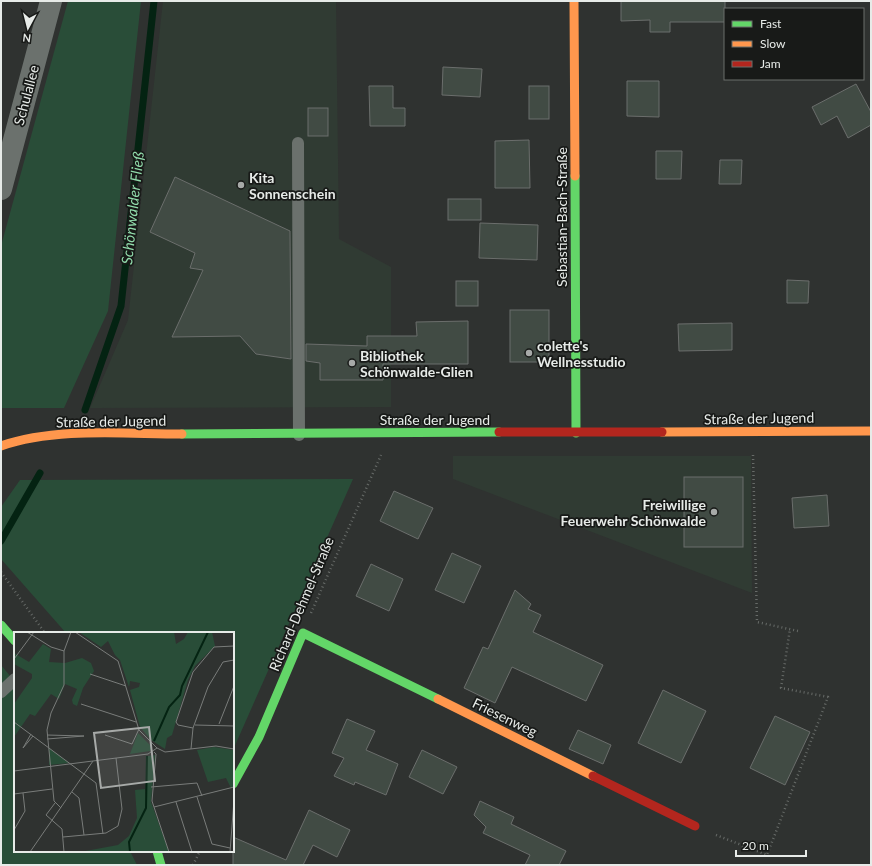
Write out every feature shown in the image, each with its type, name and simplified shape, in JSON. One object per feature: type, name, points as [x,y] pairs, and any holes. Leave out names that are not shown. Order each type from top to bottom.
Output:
[{"type":"street","name":"Schulallee","points":[[1,189],[51,1]]},
{"type":"street","name":"Sebastian-Bach-Straße","points":[[574,1],[576,433]]},
{"type":"street","name":"Straße der Jugend","points":[[1,446],[18,440],[65,434],[299,435],[385,433],[871,431]]},
{"type":"street","points":[[1,625],[14,640]]},
{"type":"street","name":"Richard-Dehmel-Straße","points":[[234,782],[259,737],[303,633]]},
{"type":"street","name":"Friesenweg","points":[[303,633],[695,826]]},
{"type":"street","points":[[157,852],[161,865]]},
{"type":"lane","points":[[298,143],[299,435]]},
{"type":"lane","points":[[1,692],[14,680]]},
{"type":"path","points":[[754,432],[752,464],[757,622],[798,631]]},
{"type":"path","name":"Richard-Dehmel-Straße","points":[[303,633],[383,453],[385,433]]},
{"type":"path","points":[[1,572],[44,632]]},
{"type":"path","points":[[695,826],[767,855],[828,697],[781,688],[790,629]]},
{"type":"path","points":[[193,865],[200,852]]},
{"type":"shaded area","name":"Kita Sonnenschein","points":[[163,1],[336,1],[339,239],[391,267],[391,407],[90,408],[128,320]]},
{"type":"shaded area","points":[[453,456],[751,456],[752,593],[453,479]]},
{"type":"green space","points":[[68,1],[141,1],[108,311],[64,408],[1,408],[1,246]]},
{"type":"green space","points":[[353,479],[234,748],[234,632],[65,632],[1,559],[1,507],[20,480]]},
{"type":"green space","points":[[1,665],[14,681],[14,852],[130,852],[137,865],[1,865]]},
{"type":"building","points":[[621,1],[725,1],[724,22],[670,22],[670,32],[650,32],[650,20],[621,21]]},
{"type":"building","points":[[443,67],[482,69],[480,97],[442,95]]},
{"type":"building","points":[[627,81],[659,81],[659,117],[627,116]]},
{"type":"building","points":[[856,84],[871,112],[871,125],[848,138],[837,116],[821,125],[812,107]]},
{"type":"building","points":[[369,86],[393,86],[393,108],[405,108],[405,126],[370,126]]},
{"type":"building","points":[[529,86],[549,86],[549,119],[529,119]]},
{"type":"building","points":[[308,108],[328,108],[328,136],[308,136]]},
{"type":"building","points":[[529,140],[530,188],[495,188],[495,141]]},
{"type":"building","points":[[656,151],[682,151],[681,179],[656,179]]},
{"type":"building","points":[[720,160],[742,160],[741,184],[719,184]]},
{"type":"building","points":[[175,177],[290,231],[291,359],[256,354],[240,336],[172,337],[203,270],[190,268],[195,253],[150,232]]},
{"type":"building","points":[[448,199],[481,199],[481,220],[448,220]]},
{"type":"building","points":[[480,223],[538,225],[537,260],[479,258]]},
{"type":"building","points":[[787,280],[809,281],[808,303],[787,303]]},
{"type":"building","points":[[456,281],[478,281],[478,306],[456,306]]},
{"type":"building","points":[[510,310],[549,310],[549,362],[510,362]]},
{"type":"building","points":[[468,321],[468,364],[383,364],[383,380],[320,380],[320,363],[306,361],[306,344],[367,346],[367,336],[417,336],[416,322]]},
{"type":"building","points":[[732,323],[732,350],[679,351],[678,324]]},
{"type":"building","name":"Freiwillige Feuerwehr Schönwalde","points":[[684,477],[743,477],[743,547],[684,547]]},
{"type":"building","points":[[394,491],[433,508],[418,539],[380,521]]},
{"type":"building","points":[[827,495],[829,526],[794,528],[792,498]]},
{"type":"building","points":[[452,553],[481,566],[464,603],[435,590]]},
{"type":"building","points":[[371,564],[403,579],[389,611],[356,596]]},
{"type":"building","points":[[515,590],[531,604],[528,609],[541,615],[533,632],[603,665],[586,701],[512,667],[495,703],[464,688],[483,647],[488,649]]},
{"type":"building","points":[[663,690],[706,711],[681,763],[638,743]]},
{"type":"building","points":[[775,716],[810,732],[785,785],[750,768]]},
{"type":"building","points":[[347,719],[375,731],[366,750],[398,764],[386,795],[355,782],[354,785],[334,776],[344,758],[332,753]]},
{"type":"building","points":[[578,730],[611,745],[603,764],[569,749]]},
{"type":"building","points":[[422,750],[457,767],[443,794],[409,777]]},
{"type":"building","points":[[480,801],[514,817],[511,824],[566,851],[559,865],[525,865],[530,855],[483,833],[486,827],[474,815]]},
{"type":"building","points":[[309,810],[350,830],[337,857],[313,845],[303,865],[233,865],[234,837],[286,860]]},
{"type":"waterway","name":"Schönwalder Fließ","points":[[85,410],[121,306],[154,1]]},
{"type":"waterway","name":"Schönwalder Fließ","points":[[1,541],[40,473]]},
{"type":"traffic: fast","points":[[575,176],[576,433]]},
{"type":"traffic: fast","points":[[182,434],[499,432]]},
{"type":"traffic: fast","points":[[1,625],[14,640]]},
{"type":"traffic: fast","points":[[234,782],[259,737],[303,633],[438,699]]},
{"type":"traffic: fast","points":[[157,852],[161,865]]},
{"type":"traffic: slow","points":[[574,1],[575,176]]},
{"type":"traffic: slow","points":[[662,432],[871,431]]},
{"type":"traffic: slow","points":[[1,446],[22,440],[67,434],[182,434]]},
{"type":"traffic: slow","points":[[438,699],[593,776]]},
{"type":"traffic: jam","points":[[499,432],[662,432]]},
{"type":"traffic: jam","points":[[593,776],[695,826]]},
{"type":"place","name":"Kita Sonnenschein","points":[[241,185]]},
{"type":"place","name":"colette's Wellnesstudio","points":[[529,353]]},
{"type":"place","name":"Bibliothek Schönwalde-Glien","points":[[352,363]]},
{"type":"place","name":"Freiwillige Feuerwehr Schönwalde","points":[[714,512]]}]
